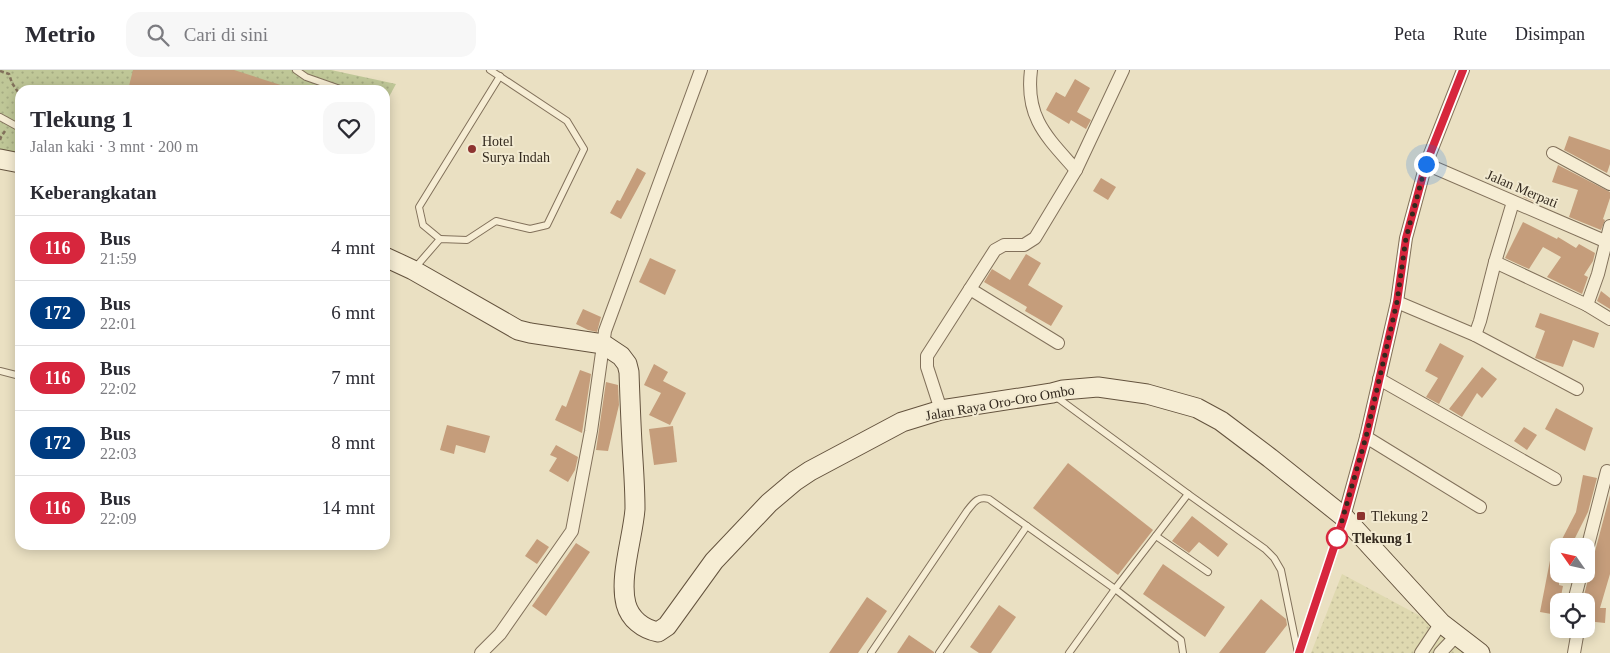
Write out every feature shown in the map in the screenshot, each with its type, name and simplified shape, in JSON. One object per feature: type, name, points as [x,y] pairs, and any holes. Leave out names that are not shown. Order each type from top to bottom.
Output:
[{"type":"main road","points":[[0,159],[15,162]]},
{"type":"main road","name":"Jalan Raya Oro-Oro Ombo","points":[[390,259],[413,270],[518,330],[603,344],[621,356],[629,372],[635,500],[633,527],[624,584],[624,598],[629,612],[637,622],[648,629],[658,632],[667,626],[714,561],[770,503],[795,481],[810,471],[902,422],[941,410],[1063,390],[1098,387],[1147,394],[1197,408],[1220,422],[1263,452],[1344,517],[1441,623],[1480,653]]},
{"type":"street","points":[[481,653],[500,634],[572,531],[592,431],[605,331],[701,70]]},
{"type":"street","points":[[1031,70],[1030,103],[1035,117],[1046,136],[1076,170]]},
{"type":"street","points":[[941,410],[927,367],[927,356],[994,250],[1004,245],[1024,246],[1035,238],[1076,170],[1123,70]]},
{"type":"street","points":[[1344,517],[1366,437],[1397,302],[1406,238],[1426,164],[1463,70]]},
{"type":"street","points":[[1553,153],[1610,184]]},
{"type":"street","name":"Jalan Merpati","points":[[1426,164],[1607,242]]},
{"type":"street","points":[[1475,335],[1513,202]]},
{"type":"street","points":[[1586,305],[1607,242],[1610,226]]},
{"type":"street","points":[[1495,262],[1586,305],[1610,319]]},
{"type":"street","points":[[970,289],[1058,342]]},
{"type":"street","points":[[1397,302],[1475,335],[1577,389]]},
{"type":"street","points":[[1379,379],[1555,479]]},
{"type":"street","points":[[1366,437],[1480,507]]},
{"type":"street","points":[[1590,538],[1607,471]]},
{"type":"street","points":[[1420,653],[1441,623]]},
{"type":"street","points":[[1440,653],[1456,636]]},
{"type":"street","points":[[1574,653],[1578,638]]},
{"type":"lane","points":[[296,70],[306,77],[329,85]]},
{"type":"lane","points":[[490,70],[500,76],[567,121],[584,149],[547,225],[530,229],[496,221],[467,240],[440,239],[423,226],[419,207],[500,76]]},
{"type":"lane","points":[[1,118],[15,125]]},
{"type":"lane","points":[[413,270],[440,239]]},
{"type":"lane","points":[[0,371],[15,375]]},
{"type":"lane","points":[[1052,393],[1265,549],[1274,558],[1281,570],[1298,653]]},
{"type":"lane","points":[[1069,653],[1115,589],[1188,494]]},
{"type":"lane","points":[[871,653],[974,502],[981,498],[989,499],[1115,589],[1181,640],[1183,653]]},
{"type":"lane","points":[[1298,653],[1344,517]]},
{"type":"lane","points":[[939,653],[1027,526]]},
{"type":"lane","points":[[1156,536],[1208,572]]},
{"type":"path","points":[[0,70],[9,74],[15,88]]},
{"type":"shaded area","points":[[1342,574],[1489,653],[1311,653]]},
{"type":"green space","points":[[0,70],[331,70],[396,84],[390,95],[390,85],[15,85],[15,157],[0,154]]},
{"type":"building","points":[[133,70],[234,70],[281,85],[129,85]]},
{"type":"building","points":[[1075,79],[1090,88],[1077,112],[1091,120],[1086,129],[1071,120],[1069,124],[1046,110],[1056,92],[1065,97]]},
{"type":"building","points":[[1569,136],[1610,150],[1610,164],[1607,173],[1564,150]]},
{"type":"building","points":[[1558,165],[1610,192],[1610,198],[1603,219],[1605,220],[1601,230],[1569,217],[1578,190],[1552,182]]},
{"type":"building","points":[[637,168],[646,173],[621,219],[610,213],[617,200],[620,201]]},
{"type":"building","points":[[1101,178],[1116,187],[1108,200],[1093,191]]},
{"type":"building","points":[[1526,189],[1543,195],[1540,204],[1523,197]]},
{"type":"building","points":[[1523,222],[1557,239],[1558,237],[1576,248],[1579,244],[1595,253],[1593,261],[1584,275],[1588,277],[1582,294],[1547,277],[1561,257],[1543,247],[1529,269],[1505,258]]},
{"type":"building","points":[[1026,254],[1041,263],[1028,285],[1063,306],[1051,326],[1025,311],[1027,307],[984,282],[992,269],[1010,280]]},
{"type":"building","points":[[650,258],[676,270],[665,295],[639,282]]},
{"type":"building","points":[[1601,291],[1610,298],[1610,309],[1597,301]]},
{"type":"building","points":[[583,309],[601,317],[597,332],[576,324]]},
{"type":"building","points":[[1540,313],[1599,333],[1594,348],[1573,340],[1563,367],[1535,358],[1545,331],[1535,327]]},
{"type":"building","points":[[1440,343],[1464,356],[1439,404],[1426,397],[1438,378],[1425,371]]},
{"type":"building","points":[[654,364],[668,372],[663,381],[686,393],[670,425],[649,415],[661,393],[644,385]]},
{"type":"building","points":[[1482,367],[1497,379],[1482,398],[1477,393],[1462,417],[1449,409]]},
{"type":"building","points":[[580,370],[591,374],[582,433],[555,420],[562,405],[566,407]]},
{"type":"building","points":[[606,382],[618,385],[619,405],[608,451],[596,450]]},
{"type":"building","points":[[1556,408],[1593,428],[1585,451],[1545,429]]},
{"type":"building","points":[[447,425],[490,436],[485,453],[456,445],[454,454],[440,450]]},
{"type":"building","points":[[673,426],[677,462],[654,465],[649,429]]},
{"type":"building","points":[[1524,427],[1537,435],[1527,450],[1514,441]]},
{"type":"building","points":[[556,445],[578,457],[575,470],[568,482],[549,471],[557,458],[550,455]]},
{"type":"building","points":[[1068,463],[1153,530],[1118,575],[1033,508]]},
{"type":"building","points":[[1583,475],[1597,478],[1588,512],[1575,538],[1563,538],[1576,512]]},
{"type":"building","points":[[1610,495],[1610,574],[1600,608],[1606,608],[1605,623],[1595,622],[1595,593],[1585,593],[1587,583],[1595,583],[1595,551]]},
{"type":"building","points":[[1192,516],[1228,544],[1218,557],[1199,542],[1189,553],[1172,541]]},
{"type":"building","points":[[537,539],[549,547],[537,564],[525,556]]},
{"type":"building","points":[[576,543],[590,552],[546,616],[532,606]]},
{"type":"building","points":[[1550,561],[1550,583],[1559,583],[1559,585],[1563,586],[1562,593],[1550,593],[1550,614],[1540,612]]},
{"type":"building","points":[[1163,564],[1225,607],[1205,637],[1143,594]]},
{"type":"building","points":[[867,597],[887,611],[858,653],[829,653]]},
{"type":"building","points":[[1261,599],[1286,619],[1287,625],[1265,653],[1219,653]]},
{"type":"building","points":[[999,605],[1016,617],[991,653],[979,653],[970,647]]},
{"type":"building","points":[[909,635],[934,652],[934,653],[897,653]]},
{"type":"bus line","name":"116","points":[[1299,653],[1344,517],[1366,437],[1397,302],[1406,238],[1426,164],[1463,70]]},
{"type":"place","name":"Hotel Surya Indah","points":[[472,149]]},
{"type":"place","name":"Tlekung 2","points":[[1361,516]]},
{"type":"place","name":"Tlekung 1","points":[[1337,538]]},
{"type":"route","points":[[1337,538],[1366,437],[1397,302],[1406,238],[1426,164]]}]
